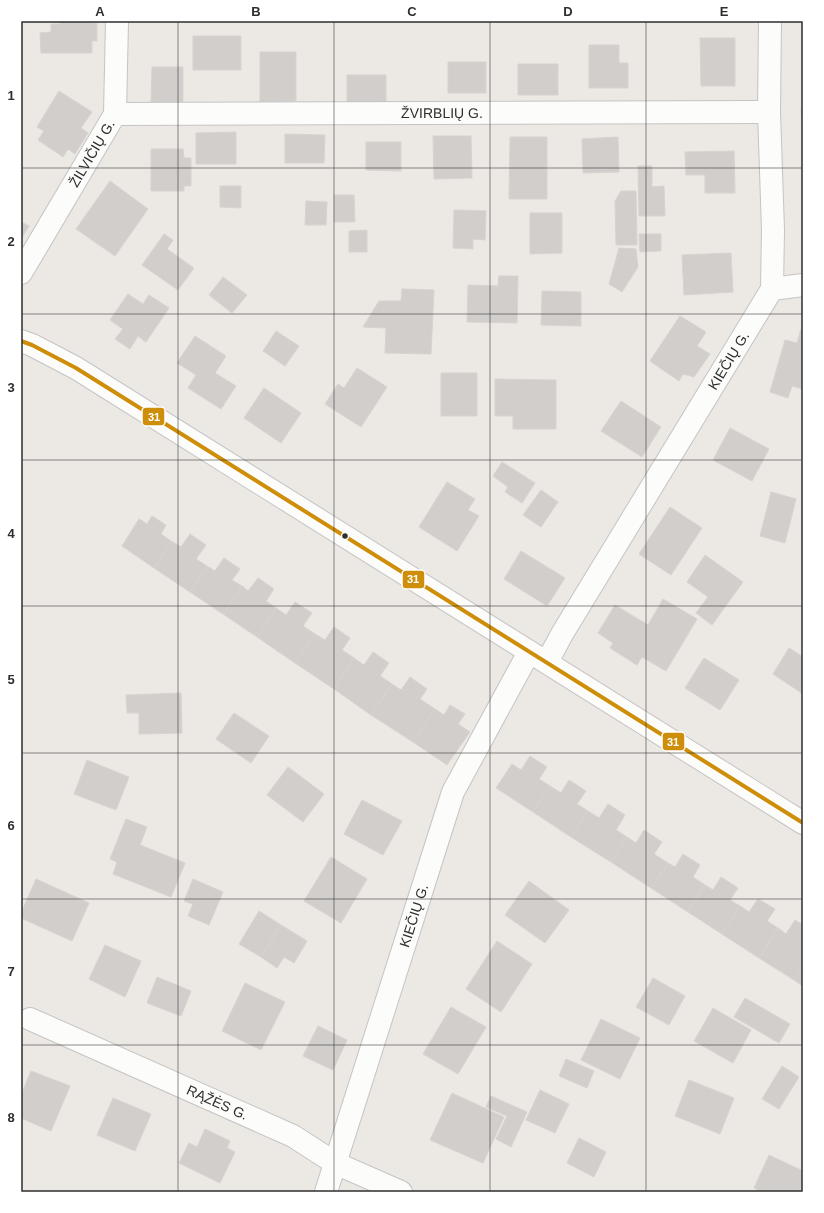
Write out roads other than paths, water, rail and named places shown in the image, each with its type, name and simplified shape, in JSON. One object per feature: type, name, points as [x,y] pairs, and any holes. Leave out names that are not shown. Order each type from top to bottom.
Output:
[{"type":"street","name":"ŽILVIČIŲ G.","points":[[21,273],[115,114],[117,21]]},
{"type":"street","points":[[770,21],[769,112],[773,230],[772,289],[803,285]]},
{"type":"street","name":"ŽVIRBLIŲ G.","points":[[115,114],[769,112]]},
{"type":"street","name":"KIEČIŲ G.","points":[[326,1192],[453,792],[538,657],[562,634],[772,289]]},
{"type":"street","points":[[21,341],[32,345],[76,368],[803,823]]},
{"type":"street","name":"RĄŽĖS G.","points":[[30,1019],[293,1136],[335,1163],[401,1192]]}]
